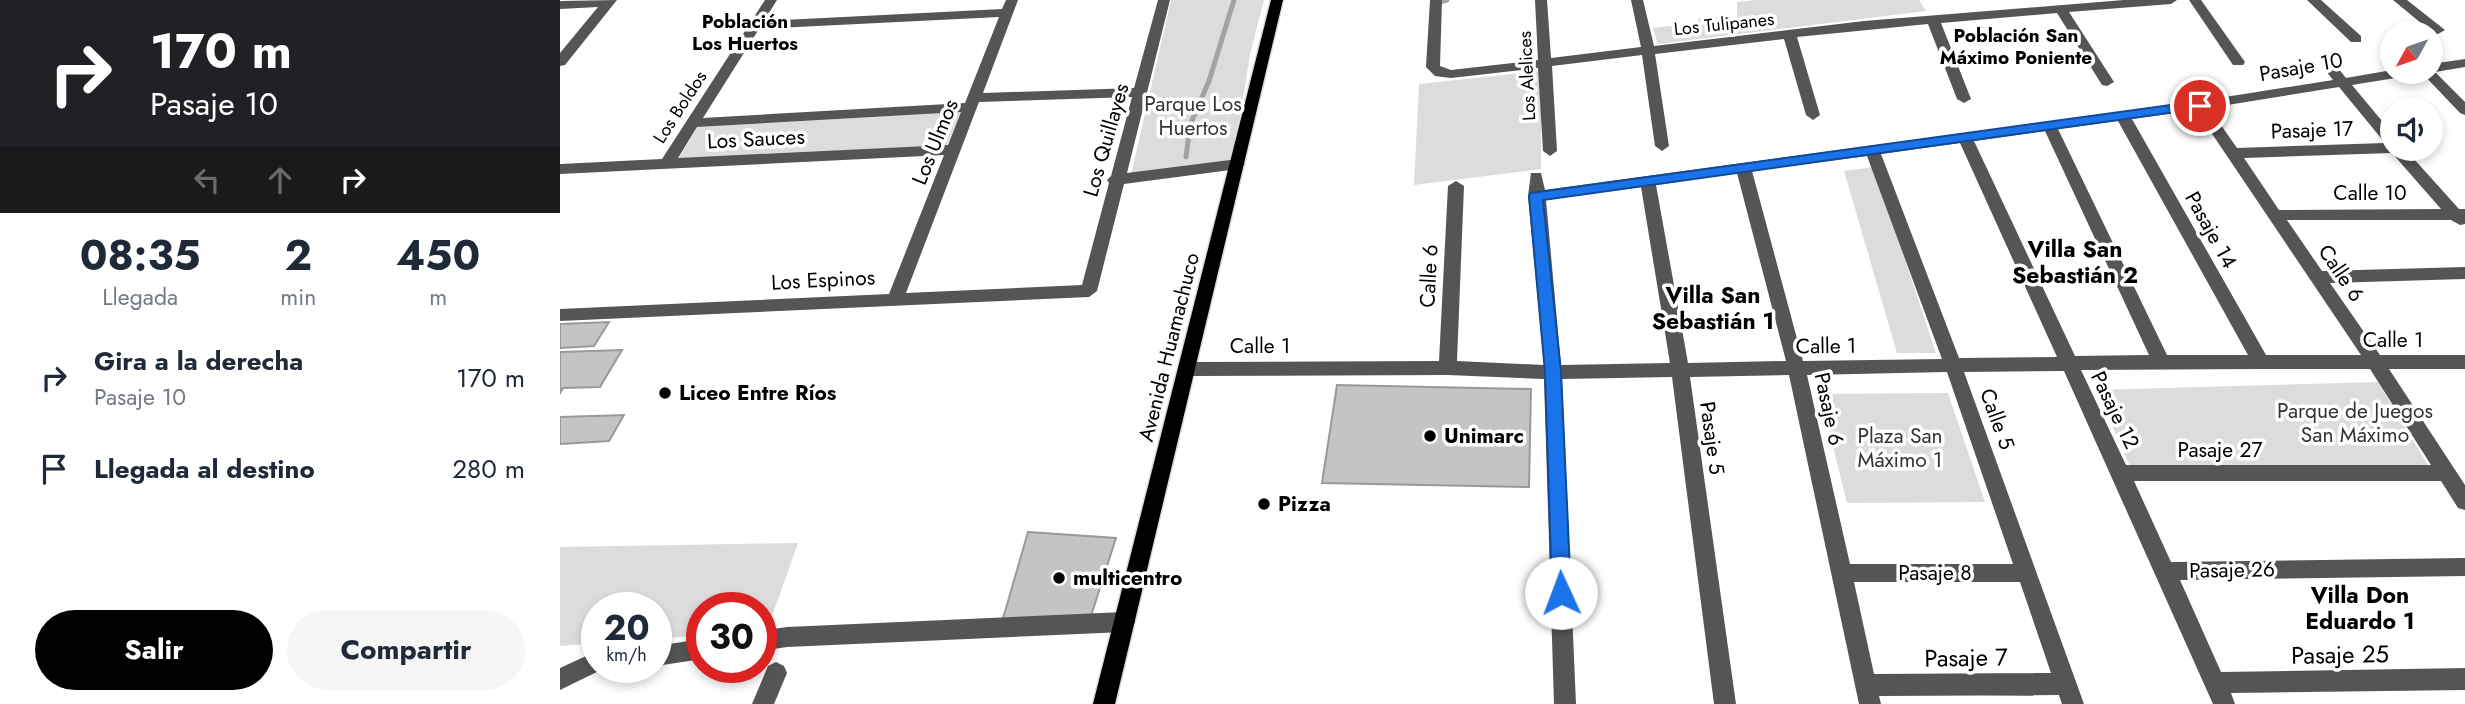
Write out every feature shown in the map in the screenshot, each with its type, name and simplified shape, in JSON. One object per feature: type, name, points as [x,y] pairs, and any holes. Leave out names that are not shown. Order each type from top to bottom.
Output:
[{"type":"main road","name":"Avenida Huamachuco","points":[[1104,704],[1277,0]]},
{"type":"street","name":"Los Boldos","points":[[666,165],[771,0]]},
{"type":"street","name":"Los Quillayes","points":[[1089,291],[1115,180],[1142,92],[1164,0]]},
{"type":"street","name":"Los Tulipanes","points":[[1436,0],[1433,67],[1440,72],[1451,74],[1712,41],[2171,0]]},
{"type":"street","name":"Los Alelices","points":[[1541,0],[1550,151]]},
{"type":"street","points":[[1637,0],[1648,51],[1662,146]]},
{"type":"street","points":[[2195,0],[2238,62]]},
{"type":"street","points":[[2313,0],[2356,39]]},
{"type":"street","points":[[2399,0],[2426,21]]},
{"type":"street","points":[[560,5],[610,2]]},
{"type":"street","points":[[562,58],[610,2]]},
{"type":"street","points":[[755,25],[1010,6]]},
{"type":"street","name":"Los Ulmos","points":[[895,300],[1010,6]]},
{"type":"street","points":[[2062,11],[2107,82]]},
{"type":"street","points":[[1933,20],[1964,99]]},
{"type":"street","points":[[1789,34],[1813,115]]},
{"type":"street","points":[[2443,67],[2465,63]]},
{"type":"street","points":[[2329,66],[2380,128]]},
{"type":"street","name":"Pasaje 10","points":[[1536,196],[2200,106],[2380,76]]},
{"type":"street","points":[[2442,84],[2465,110]]},
{"type":"street","name":"Los Sauces","points":[[693,123],[1142,92]]},
{"type":"street","name":"Calle 6","points":[[2200,106],[2375,363],[2465,502]]},
{"type":"street","name":"Pasaje 14","points":[[2123,116],[2262,364]]},
{"type":"street","points":[[2050,127],[2161,362]]},
{"type":"street","name":"Pasaje 12","points":[[1964,136],[2068,366],[2167,571],[2224,704]]},
{"type":"street","name":"Pasaje 17","points":[[2234,153],[2380,148]]},
{"type":"street","name":"Los Sauces","points":[[560,169],[954,150]]},
{"type":"street","name":"Calle 5","points":[[1873,152],[1954,368],[2070,694]]},
{"type":"street","points":[[2409,161],[2462,218]]},
{"type":"street","points":[[1115,180],[1238,164]]},
{"type":"street","name":"Pasaje 6","points":[[1743,167],[1797,370],[1868,695]]},
{"type":"street","points":[[1536,177],[1553,372],[1565,704]]},
{"type":"street","name":"Pasaje 5","points":[[1647,179],[1680,369],[1725,704]]},
{"type":"street","name":"Calle 6","points":[[1448,369],[1456,186]]},
{"type":"street","name":"Calle 10","points":[[2275,215],[2462,218]]},
{"type":"street","points":[[2317,277],[2465,273]]},
{"type":"street","name":"Los Espinos","points":[[560,315],[1089,291]]},
{"type":"street","name":"Calle 1","points":[[1188,369],[1448,369],[1553,372],[1954,368],[2161,362],[2465,362]]},
{"type":"street","name":"Pasaje 27","points":[[2122,474],[2445,473]]},
{"type":"street","name":"Pasaje 26","points":[[2167,571],[2465,567]]},
{"type":"street","name":"Pasaje 8","points":[[1841,573],[2028,572]]},
{"type":"street","points":[[777,639],[1124,622]]},
{"type":"street","points":[[560,680],[581,669]]},
{"type":"street","name":"Pasaje 25","points":[[2215,683],[2465,679]]},
{"type":"street","points":[[764,704],[772,683]]},
{"type":"street","name":"Pasaje 7","points":[[1868,695],[2070,694]]},
{"type":"green space","name":"Parque Los Huertos","points":[[1171,0],[1264,0],[1250,54],[1233,163],[1130,179]]},
{"type":"green space","points":[[1919,0],[1926,11],[1658,44],[1653,28],[1697,23],[1699,18],[1737,17],[1737,2]]},
{"type":"green space","points":[[1541,71],[1541,169],[1414,185],[1419,84]]},
{"type":"green space","points":[[962,112],[947,145],[678,159],[698,127]]},
{"type":"green space","points":[[1874,167],[1936,353],[1897,353],[1844,171]]},
{"type":"green space","name":"Parque de Juegos San Máximo","points":[[2378,382],[2428,465],[2130,466],[2096,390]]},
{"type":"green space","name":"Plaza San Máximo 1","points":[[1948,393],[1985,502],[1847,503],[1820,394]]},
{"type":"green space","points":[[798,543],[777,602],[777,592],[686,592],[686,636],[672,638],[672,592],[581,592],[581,644],[560,646],[560,547]]},
{"type":"building","points":[[609,322],[594,346],[560,348],[560,324]]},
{"type":"building","points":[[622,350],[600,387],[563,388],[560,393],[560,352]]},
{"type":"building","name":"Unimarc","points":[[1337,385],[1531,389],[1529,487],[1322,483]]},
{"type":"building","points":[[624,415],[609,441],[560,444],[560,417]]},
{"type":"building","name":"multicentro","points":[[1028,532],[1116,538],[1090,619],[1002,622]]},
{"type":"waterway","points":[[1186,157],[1190,125],[1209,81],[1234,0]]},
{"type":"waterway","points":[[1436,3],[1447,0]]},
{"type":"place","name":"Liceo Entre Ríos","points":[[665,393]]},
{"type":"place","name":"Unimarc","points":[[1430,436]]},
{"type":"place","name":"Pizza","points":[[1264,504]]},
{"type":"place","name":"multicentro","points":[[1059,578]]},
{"type":"district","name":"Población Los Huertos","points":[[745,32]]},
{"type":"district","name":"Población San Máximo Poniente","points":[[2016,46]]},
{"type":"district","name":"Villa San Sebastián 2","points":[[2075,262]]},
{"type":"district","name":"Villa San Sebastián 1","points":[[1713,308]]},
{"type":"district","name":"Villa Don Eduardo 1","points":[[2360,608]]},
{"type":"route","points":[[1561,593],[1553,372],[1536,196],[2200,106]]}]
